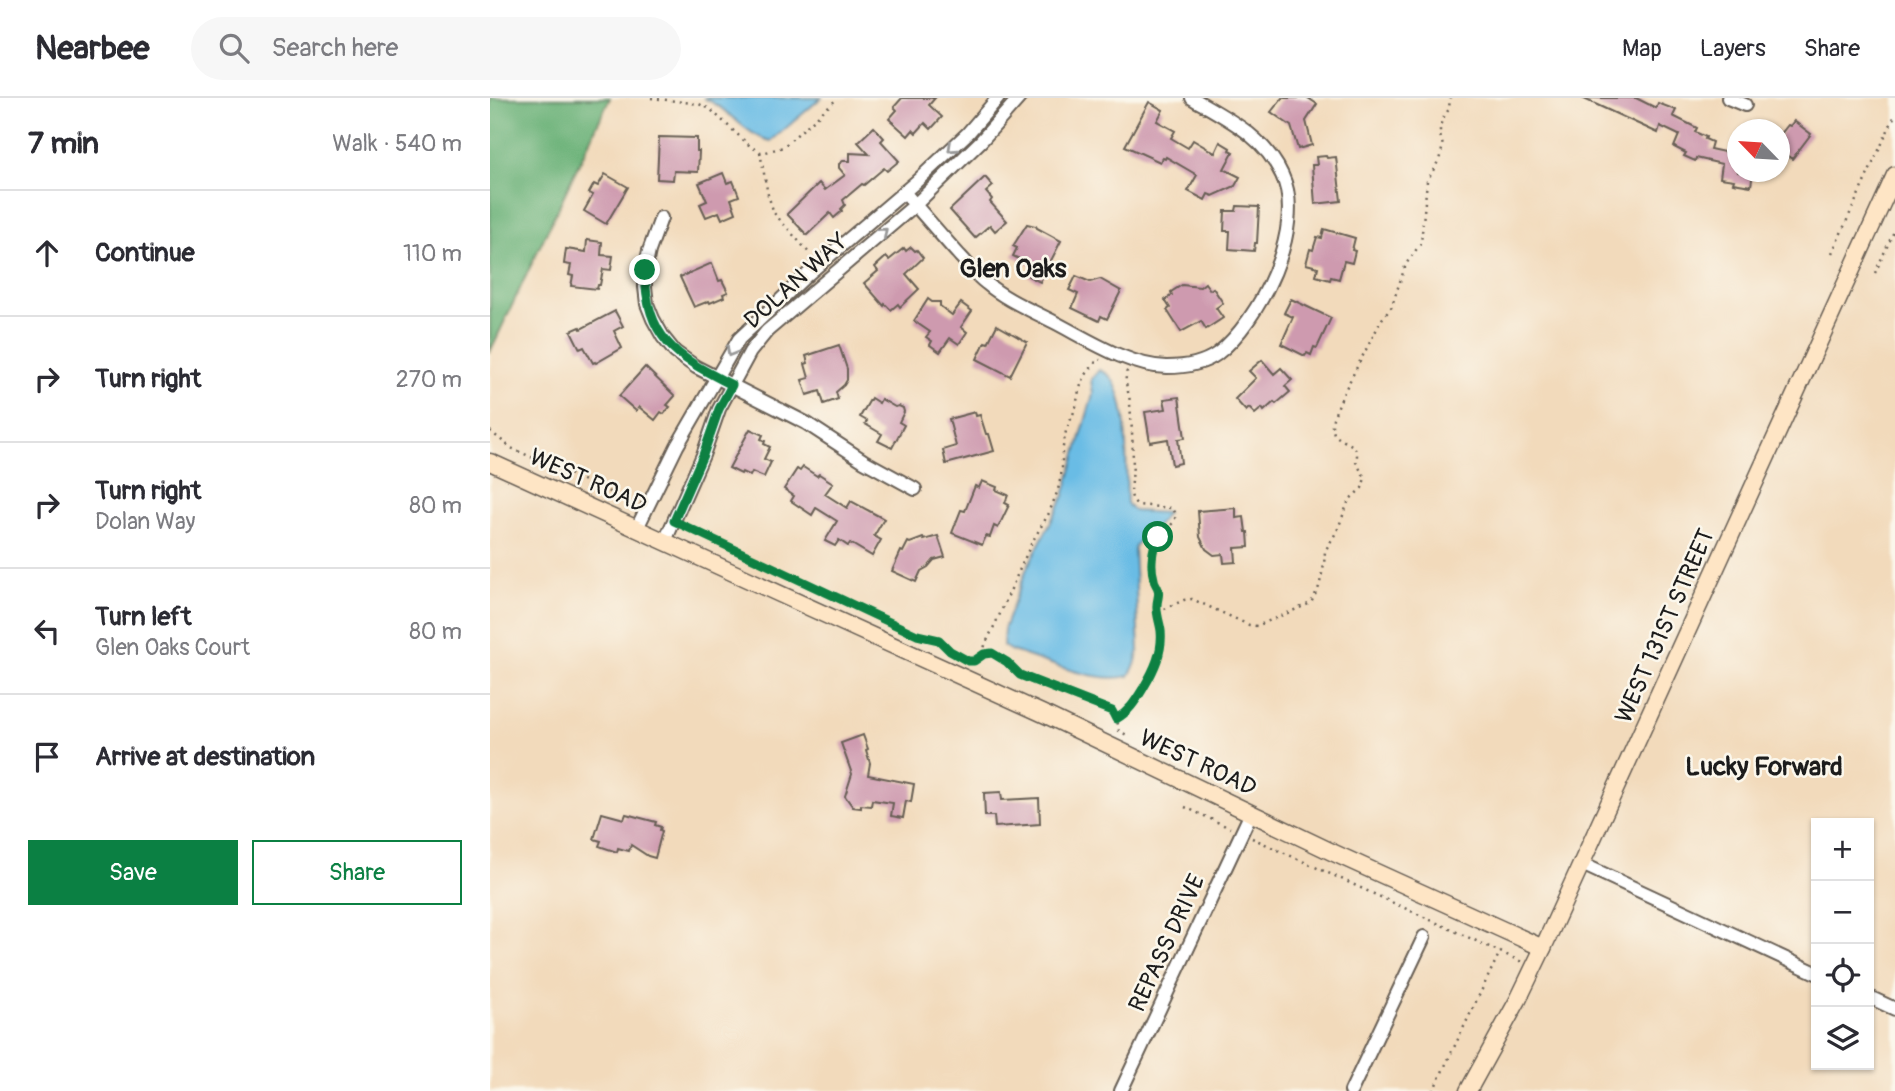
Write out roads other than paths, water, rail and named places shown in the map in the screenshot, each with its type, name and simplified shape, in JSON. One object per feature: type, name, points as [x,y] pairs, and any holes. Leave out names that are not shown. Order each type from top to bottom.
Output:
[{"type":"street","name":"DOLAN WAY","points":[[637,528],[677,446],[739,339],[808,274],[968,133],[998,98]]},
{"type":"street","name":"DOLAN WAY","points":[[665,541],[703,455],[719,409],[750,352],[767,331],[915,205],[981,141],[1019,98]]},
{"type":"street","points":[[904,192],[984,282],[1010,300],[1136,362],[1165,367],[1202,362],[1216,355],[1242,330],[1258,305],[1287,236],[1290,208],[1284,178],[1271,154],[1254,136],[1192,98]]},
{"type":"street","points":[[1728,98],[1745,106]]},
{"type":"street","name":"WEST 131ST STREET","points":[[1468,1091],[1543,948],[1895,174]]},
{"type":"street","points":[[661,218],[645,270],[647,304],[663,337],[675,352],[696,367],[806,423],[864,461],[915,489]]},
{"type":"street","name":"WEST ROAD","points":[[490,462],[1048,716],[1543,948]]},
{"type":"street","name":"REPASS DRIVE","points":[[1121,1091],[1251,813]]},
{"type":"street","points":[[1582,864],[1811,971]]},
{"type":"street","points":[[1351,1091],[1424,937]]},
{"type":"street","points":[[1874,1000],[1895,1010]]},
{"type":"water","points":[[703,98],[821,98],[771,141],[752,133],[721,108]]},
{"type":"water","points":[[1099,370],[1112,379],[1122,406],[1126,439],[1127,504],[1134,511],[1167,513],[1150,535],[1141,537],[1134,548],[1139,650],[1129,676],[1116,678],[1070,670],[1003,646],[1004,629],[1027,568],[1064,496],[1093,394],[1091,380]]},
{"type":"district","name":"Glen Oaks","points":[[1013,269]]},
{"type":"district","name":"Lucky Forward","points":[[1764,767]]}]
